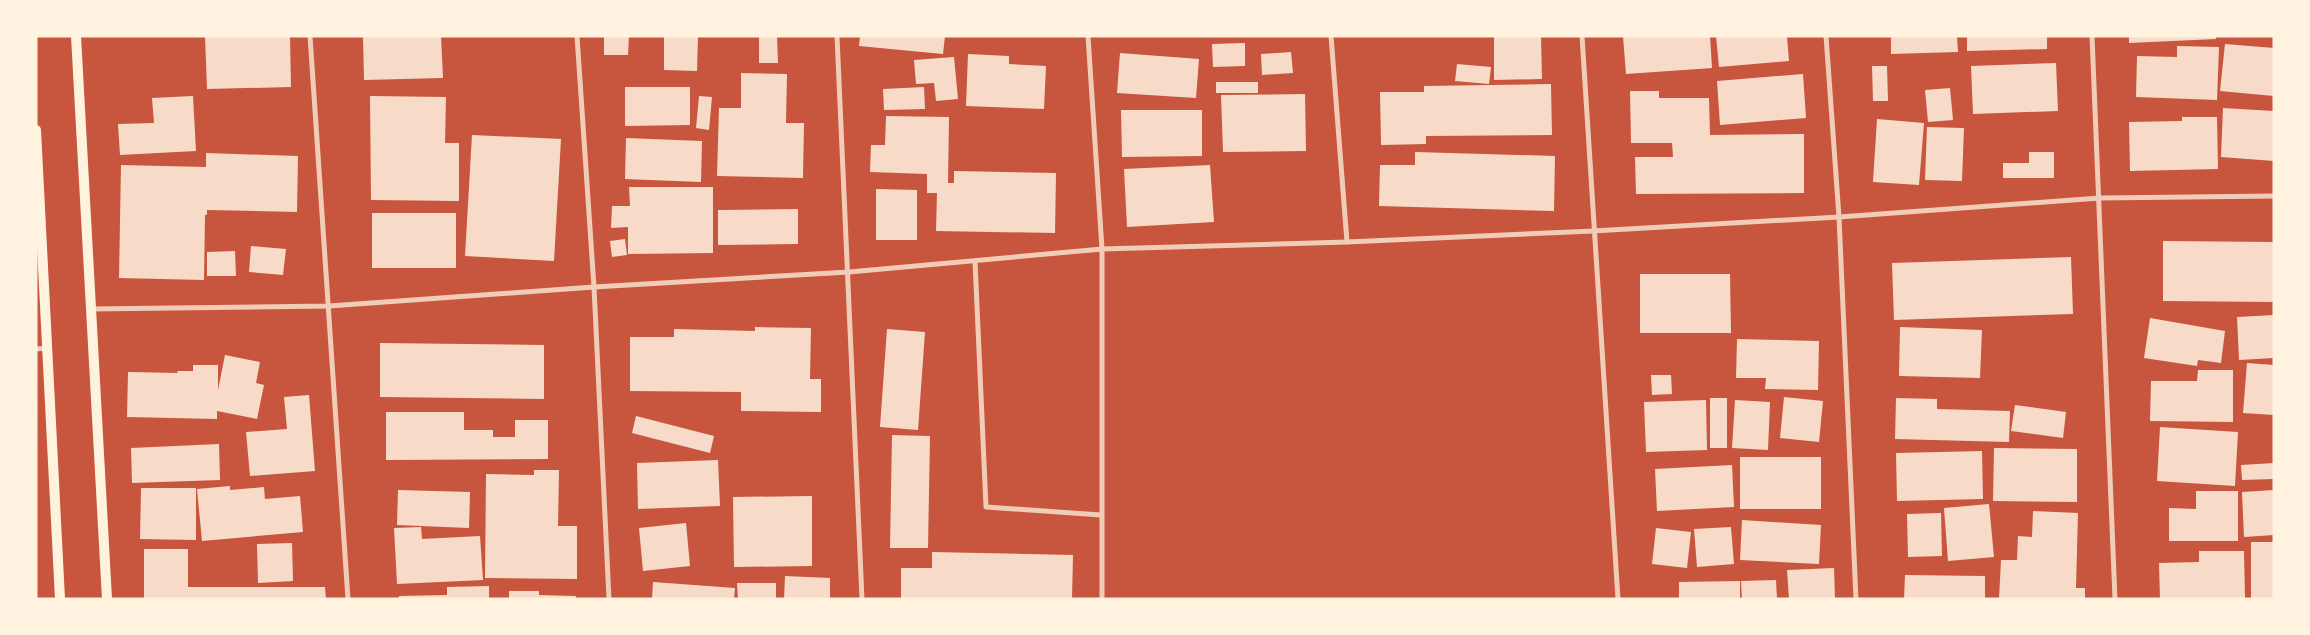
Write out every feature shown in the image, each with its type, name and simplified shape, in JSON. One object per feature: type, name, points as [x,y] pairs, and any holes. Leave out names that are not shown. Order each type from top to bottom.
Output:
[{"type":"main road","points":[[76,36],[107,599]]},
{"type":"main road","points":[[36,130],[49,348],[60,599]]},
{"type":"street","points":[[310,36],[348,599]]},
{"type":"street","points":[[577,36],[594,287],[609,599]]},
{"type":"street","points":[[837,36],[862,599]]},
{"type":"street","points":[[1088,36],[1102,249],[1102,599]]},
{"type":"street","points":[[1331,36],[1348,242]]},
{"type":"street","points":[[1582,36],[1618,599]]},
{"type":"street","points":[[1826,36],[1839,217],[1856,599]]},
{"type":"street","points":[[2092,36],[2116,599]]},
{"type":"street","points":[[92,309],[329,306],[594,287],[848,272],[1102,249],[1348,242],[1593,231],[1839,217],[2100,198],[2274,196]]},
{"type":"street","points":[[974,261],[986,507],[1102,515]]},
{"type":"street","points":[[36,349],[49,348]]},
{"type":"building","points":[[205,36],[290,36],[291,87],[207,89]]},
{"type":"building","points":[[441,36],[443,78],[364,80],[363,37]]},
{"type":"building","points":[[604,36],[629,36],[628,55],[604,55]]},
{"type":"building","points":[[664,36],[698,36],[697,71],[664,70]]},
{"type":"building","points":[[759,36],[777,36],[778,63],[759,63]]},
{"type":"building","points":[[860,36],[945,36],[943,54],[859,46]]},
{"type":"building","points":[[1494,36],[1541,36],[1542,79],[1494,80]]},
{"type":"building","points":[[1623,36],[1710,36],[1712,68],[1626,74]]},
{"type":"building","points":[[1716,36],[1787,36],[1789,61],[1719,67]]},
{"type":"building","points":[[1891,36],[1957,36],[1958,52],[1891,54]]},
{"type":"building","points":[[1967,36],[2047,36],[2047,49],[1967,51]]},
{"type":"building","points":[[2129,36],[2216,36],[2216,39],[2129,43]]},
{"type":"building","points":[[1245,43],[1245,66],[1213,67],[1212,44]]},
{"type":"building","points":[[2225,44],[2274,48],[2274,96],[2220,91]]},
{"type":"building","points":[[2177,46],[2219,47],[2217,100],[2136,97],[2137,56],[2177,57]]},
{"type":"building","points":[[1291,52],[1293,73],[1262,75],[1261,54]]},
{"type":"building","points":[[1120,53],[1199,59],[1196,98],[1117,93]]},
{"type":"building","points":[[968,54],[1009,56],[1009,64],[1046,66],[1044,109],[966,106]]},
{"type":"building","points":[[954,57],[958,99],[936,101],[934,83],[916,84],[914,60]]},
{"type":"building","points":[[2056,63],[2058,111],[1973,114],[1971,66]]},
{"type":"building","points":[[1457,64],[1491,67],[1489,84],[1455,81]]},
{"type":"building","points":[[1872,66],[1887,66],[1888,101],[1873,101]]},
{"type":"building","points":[[741,73],[787,74],[786,123],[804,123],[803,178],[717,176],[719,108],[741,108]]},
{"type":"building","points":[[1803,74],[1806,118],[1720,125],[1717,81]]},
{"type":"building","points":[[1216,82],[1258,82],[1258,93],[1216,93]]},
{"type":"building","points":[[1551,84],[1552,135],[1426,136],[1426,144],[1381,145],[1380,92],[1424,92],[1424,86]]},
{"type":"building","points":[[625,87],[690,87],[690,125],[625,126]]},
{"type":"building","points":[[924,87],[925,109],[884,110],[883,89]]},
{"type":"building","points":[[1950,88],[1953,120],[1928,122],[1925,90]]},
{"type":"building","points":[[1630,91],[1659,91],[1659,98],[1709,98],[1710,135],[1804,134],[1804,193],[1636,194],[1635,157],[1673,157],[1672,143],[1631,143]]},
{"type":"building","points":[[1305,94],[1306,151],[1223,152],[1221,95]]},
{"type":"building","points":[[193,96],[196,151],[120,155],[118,124],[154,123],[152,98]]},
{"type":"building","points":[[370,96],[446,97],[445,143],[459,143],[459,201],[371,200]]},
{"type":"building","points":[[699,96],[712,97],[709,130],[696,128]]},
{"type":"building","points":[[2223,108],[2274,111],[2274,161],[2221,157]]},
{"type":"building","points":[[1121,110],[1202,110],[1202,156],[1122,157]]},
{"type":"building","points":[[886,116],[949,117],[948,183],[954,183],[954,171],[1056,173],[1055,233],[936,231],[937,193],[927,193],[927,174],[870,172],[871,145],[885,145]]},
{"type":"building","points":[[2182,117],[2217,117],[2218,169],[2130,171],[2129,122],[2182,121]]},
{"type":"building","points":[[1877,119],[1924,123],[1919,185],[1873,182]]},
{"type":"building","points":[[1927,127],[1964,128],[1962,181],[1925,180]]},
{"type":"building","points":[[472,135],[561,139],[554,261],[465,256]]},
{"type":"building","points":[[626,138],[702,141],[701,182],[625,179]]},
{"type":"building","points":[[1415,152],[1555,156],[1554,211],[1379,206],[1380,165],[1415,165]]},
{"type":"building","points":[[2029,152],[2054,152],[2054,178],[2003,178],[2003,163],[2029,163]]},
{"type":"building","points":[[206,153],[298,156],[297,212],[207,210],[207,215],[205,215],[204,280],[119,278],[121,165],[206,167]]},
{"type":"building","points":[[1210,165],[1214,222],[1127,227],[1124,169]]},
{"type":"building","points":[[629,187],[713,187],[713,253],[628,254],[628,227],[611,228],[612,206],[630,206]]},
{"type":"building","points":[[876,189],[917,190],[917,240],[876,240]]},
{"type":"building","points":[[798,209],[798,244],[718,245],[718,210]]},
{"type":"building","points":[[372,213],[456,213],[456,268],[372,268]]},
{"type":"building","points":[[625,239],[627,255],[612,257],[610,241]]},
{"type":"building","points":[[2163,241],[2274,242],[2274,302],[2163,301]]},
{"type":"building","points":[[251,246],[286,249],[283,275],[249,272]]},
{"type":"building","points":[[235,251],[236,276],[207,276],[207,252]]},
{"type":"building","points":[[2071,257],[2073,314],[1894,320],[1892,263]]},
{"type":"building","points":[[1640,274],[1730,274],[1731,333],[1640,333]]},
{"type":"building","points":[[2274,315],[2274,358],[2239,360],[2237,317]]},
{"type":"building","points":[[2150,318],[2225,331],[2221,363],[2198,360],[2197,366],[2144,358]]},
{"type":"building","points":[[755,327],[811,328],[810,379],[821,379],[821,412],[741,411],[741,392],[630,391],[630,337],[674,337],[674,329],[755,331]]},
{"type":"building","points":[[1900,327],[1982,330],[1980,378],[1899,376]]},
{"type":"building","points":[[887,329],[925,332],[918,430],[880,427]]},
{"type":"building","points":[[1737,339],[1819,341],[1818,390],[1765,389],[1766,378],[1736,378]]},
{"type":"building","points":[[380,343],[544,345],[544,399],[380,397]]},
{"type":"building","points":[[225,355],[260,362],[256,383],[264,385],[257,419],[217,411],[217,419],[127,417],[128,372],[178,373],[177,371],[193,371],[193,365],[218,365],[218,390]]},
{"type":"building","points":[[2247,363],[2274,365],[2274,415],[2243,413]]},
{"type":"building","points":[[2198,370],[2233,370],[2233,422],[2150,421],[2151,381],[2197,381]]},
{"type":"building","points":[[1651,375],[1671,375],[1672,394],[1652,395]]},
{"type":"building","points":[[309,395],[315,471],[250,476],[246,432],[287,429],[284,397]]},
{"type":"building","points":[[1784,397],[1823,401],[1819,442],[1780,438]]},
{"type":"building","points":[[1710,398],[1727,398],[1727,448],[1710,448]]},
{"type":"building","points":[[1896,398],[1937,399],[1937,409],[2010,411],[2009,442],[1895,439]]},
{"type":"building","points":[[1706,400],[1707,450],[1646,452],[1644,402]]},
{"type":"building","points":[[1735,400],[1770,402],[1768,450],[1732,448]]},
{"type":"building","points":[[2015,405],[2066,412],[2063,438],[2011,431]]},
{"type":"building","points":[[386,412],[464,412],[464,430],[493,430],[493,437],[515,437],[515,420],[548,420],[548,459],[386,460]]},
{"type":"building","points":[[636,416],[714,436],[710,453],[632,433]]},
{"type":"building","points":[[2160,427],[2238,432],[2235,486],[2157,481]]},
{"type":"building","points":[[892,435],[930,436],[928,548],[890,548]]},
{"type":"building","points":[[219,444],[220,480],[132,483],[131,448]]},
{"type":"building","points":[[1994,448],[2077,449],[2077,502],[1993,501]]},
{"type":"building","points":[[1982,451],[1983,499],[1897,501],[1896,453]]},
{"type":"building","points":[[1740,457],[1821,457],[1821,509],[1740,509]]},
{"type":"building","points":[[718,460],[720,506],[638,509],[637,463]]},
{"type":"building","points":[[2274,463],[2274,479],[2242,480],[2241,465]]},
{"type":"building","points":[[1732,465],[1734,507],[1657,511],[1655,469]]},
{"type":"building","points":[[534,470],[559,470],[558,526],[577,526],[577,579],[485,578],[486,474],[534,475]]},
{"type":"building","points":[[230,486],[230,490],[264,487],[265,499],[300,496],[303,532],[202,541],[197,489]]},
{"type":"building","points":[[141,488],[196,488],[196,540],[140,539]]},
{"type":"building","points":[[398,490],[470,492],[469,528],[397,525]]},
{"type":"building","points":[[2274,490],[2274,535],[2244,537],[2242,492]]},
{"type":"building","points":[[2196,491],[2238,491],[2238,541],[2169,541],[2169,508],[2196,509]]},
{"type":"building","points":[[812,496],[812,566],[734,567],[733,497]]},
{"type":"building","points":[[1989,504],[1994,557],[1948,561],[1944,508]]},
{"type":"building","points":[[2033,511],[2078,513],[2076,588],[2085,588],[2085,599],[1999,599],[2001,560],[2017,560],[2018,536],[2032,537]]},
{"type":"building","points":[[1941,513],[1942,556],[1908,557],[1907,514]]},
{"type":"building","points":[[1742,520],[1821,525],[1819,564],[1740,560]]},
{"type":"building","points":[[686,523],[690,566],[643,571],[639,528]]},
{"type":"building","points":[[421,527],[422,539],[480,536],[483,580],[397,584],[394,528]]},
{"type":"building","points":[[1731,527],[1734,564],[1697,567],[1694,529]]},
{"type":"building","points":[[1656,528],[1691,532],[1687,568],[1652,564]]},
{"type":"building","points":[[2251,542],[2274,542],[2274,599],[2251,599]]},
{"type":"building","points":[[292,543],[293,581],[258,583],[257,544]]},
{"type":"building","points":[[144,549],[188,549],[188,587],[325,587],[326,599],[144,598]]},
{"type":"building","points":[[2199,551],[2244,551],[2245,599],[2160,599],[2159,563],[2199,562]]},
{"type":"building","points":[[932,552],[1073,555],[1072,599],[901,599],[901,568],[932,568]]},
{"type":"building","points":[[1834,568],[1835,599],[1789,599],[1787,570]]},
{"type":"building","points":[[1905,575],[1985,576],[1985,599],[1904,599]]},
{"type":"building","points":[[785,576],[830,578],[830,599],[784,599]]},
{"type":"building","points":[[1776,580],[1777,599],[1742,599],[1741,581]]},
{"type":"building","points":[[1740,581],[1740,599],[1679,599],[1679,582]]},
{"type":"building","points":[[653,582],[735,588],[734,599],[652,599]]},
{"type":"building","points":[[737,583],[776,583],[776,599],[738,599]]},
{"type":"building","points":[[489,586],[489,599],[399,599],[399,596],[447,595],[447,587]]},
{"type":"building","points":[[509,591],[539,591],[539,595],[576,596],[576,599],[509,599]]}]
